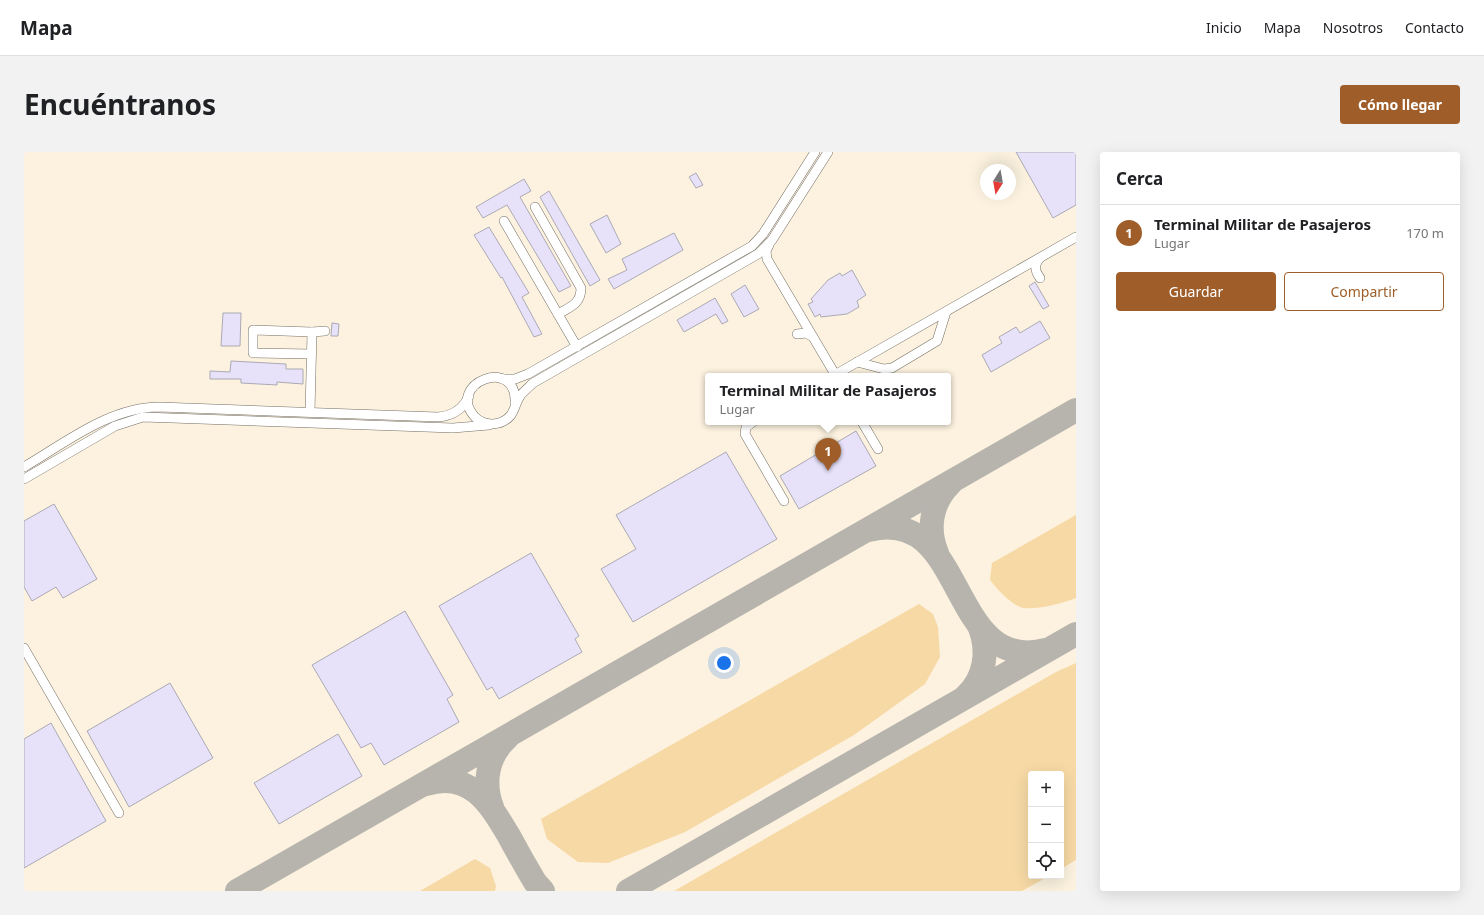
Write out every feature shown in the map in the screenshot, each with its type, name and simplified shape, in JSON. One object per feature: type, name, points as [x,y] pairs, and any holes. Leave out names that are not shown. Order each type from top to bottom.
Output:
[{"type":"street","points":[[24,467],[112,416],[131,410],[159,407],[444,416],[460,408],[469,396],[475,384],[480,380],[486,378],[509,379],[524,376],[752,246],[763,234],[815,152]]},
{"type":"street","points":[[828,152],[766,251],[768,259],[833,373]]},
{"type":"street","points":[[535,206],[581,288],[581,297],[577,302],[558,314]]},
{"type":"street","points":[[504,221],[576,347]]},
{"type":"street","points":[[840,373],[1076,237]]},
{"type":"street","points":[[515,404],[521,395],[534,383],[742,264],[770,244]]},
{"type":"street","points":[[737,254],[742,264]]},
{"type":"street","points":[[753,257],[760,256],[768,259]]},
{"type":"street","points":[[1022,268],[1030,268],[1038,275],[1035,265],[1040,258]]},
{"type":"street","points":[[857,362],[884,369],[892,368],[936,342],[946,312]]},
{"type":"street","points":[[932,320],[938,321],[941,326]]},
{"type":"street","points":[[312,354],[253,353],[253,330],[325,331]]},
{"type":"street","points":[[310,412],[312,332]]},
{"type":"street","points":[[872,365],[869,360],[873,354]]},
{"type":"street","points":[[24,479],[115,426],[143,417],[453,428],[495,424],[506,420],[514,410],[516,399],[512,388],[498,378]]},
{"type":"street","points":[[469,396],[470,408],[477,419],[482,422],[495,424]]},
{"type":"street","points":[[749,425],[746,427],[745,434],[784,501]]},
{"type":"street","points":[[864,425],[878,449]]},
{"type":"street","points":[[24,648],[119,814]]},
{"type":"shaded area","points":[[24,152],[1076,152],[1076,891],[24,891]]},
{"type":"shaded area","points":[[1076,515],[1076,598],[1050,606],[1036,608],[1019,607],[1010,601],[990,580],[992,563]]},
{"type":"shaded area","points":[[919,604],[933,614],[938,627],[940,657],[925,684],[854,735],[685,832],[608,863],[578,862],[547,839],[541,819]]},
{"type":"shaded area","points":[[1076,663],[1076,860],[1064,867],[1064,771],[1028,771],[1028,879],[1044,879],[1022,891],[674,891],[1056,672]]},
{"type":"shaded area","points":[[475,859],[490,868],[496,886],[495,891],[420,891]]},
{"type":"building","points":[[1016,152],[1076,152],[1076,205],[1053,218]]},
{"type":"building","points":[[696,173],[703,185],[696,188],[689,177]]},
{"type":"building","points":[[524,179],[531,191],[520,197],[571,286],[559,292],[507,205],[483,218],[476,207]]},
{"type":"building","points":[[549,191],[600,280],[590,286],[540,197]]},
{"type":"building","points":[[607,215],[621,244],[606,253],[590,224]]},
{"type":"building","points":[[489,227],[529,293],[522,297],[542,334],[534,337],[502,277],[501,278],[474,235]]},
{"type":"building","points":[[674,233],[683,250],[614,289],[608,279],[627,270],[622,259]]},
{"type":"building","points":[[852,270],[866,295],[857,301],[859,307],[847,314],[821,317],[820,314],[815,317],[808,304],[813,302],[811,299],[828,280],[840,273],[842,276]]},
{"type":"building","points":[[1035,282],[1049,306],[1043,309],[1029,286]]},
{"type":"building","points":[[745,285],[759,309],[744,317],[731,294]]},
{"type":"building","points":[[715,298],[728,321],[722,324],[716,314],[684,332],[677,320]]},
{"type":"building","points":[[223,313],[241,313],[240,346],[221,346]]},
{"type":"building","points":[[1040,321],[1050,338],[991,372],[982,355],[1002,343],[999,337],[1016,327],[1020,333]]},
{"type":"building","points":[[332,323],[339,324],[338,336],[331,336]]},
{"type":"building","points":[[231,361],[286,364],[286,369],[303,369],[303,384],[277,382],[277,385],[241,383],[241,379],[210,379],[210,371],[230,372]]},
{"type":"building","points":[[856,431],[876,466],[799,509],[780,476]]},
{"type":"building","points":[[726,452],[777,539],[633,622],[601,569],[636,549],[616,515]]},
{"type":"building","points":[[54,504],[97,579],[63,598],[56,587],[32,601],[24,587],[24,521]]},
{"type":"building","points":[[531,553],[579,636],[575,639],[582,652],[499,699],[492,687],[487,690],[439,606]]},
{"type":"building","points":[[405,611],[453,695],[447,699],[459,722],[384,765],[371,743],[361,748],[312,665]]},
{"type":"building","points":[[170,683],[213,758],[129,807],[87,731]]},
{"type":"building","points":[[51,723],[106,821],[24,868],[24,739]]},
{"type":"building","points":[[338,734],[362,776],[279,824],[254,783]]},
{"type":"taxiway","points":[[237,891],[1076,410]]},
{"type":"taxiway","points":[[937,553],[932,535],[933,517],[939,499],[950,484]]},
{"type":"taxiway","points":[[869,530],[901,529],[924,541],[942,563],[973,616],[990,638],[1014,651],[1046,650]]},
{"type":"taxiway","points":[[966,696],[977,681],[984,664],[985,655],[983,637],[980,628]]},
{"type":"taxiway","points":[[628,891],[1076,634]]},
{"type":"taxiway","points":[[492,807],[488,789],[489,770],[495,753],[507,738]]},
{"type":"taxiway","points":[[426,784],[441,781],[455,782],[467,786],[477,793],[494,812],[535,882],[543,891]]},
{"type":"place","name":"Terminal Militar de Pasajeros","points":[[828,471]]}]
